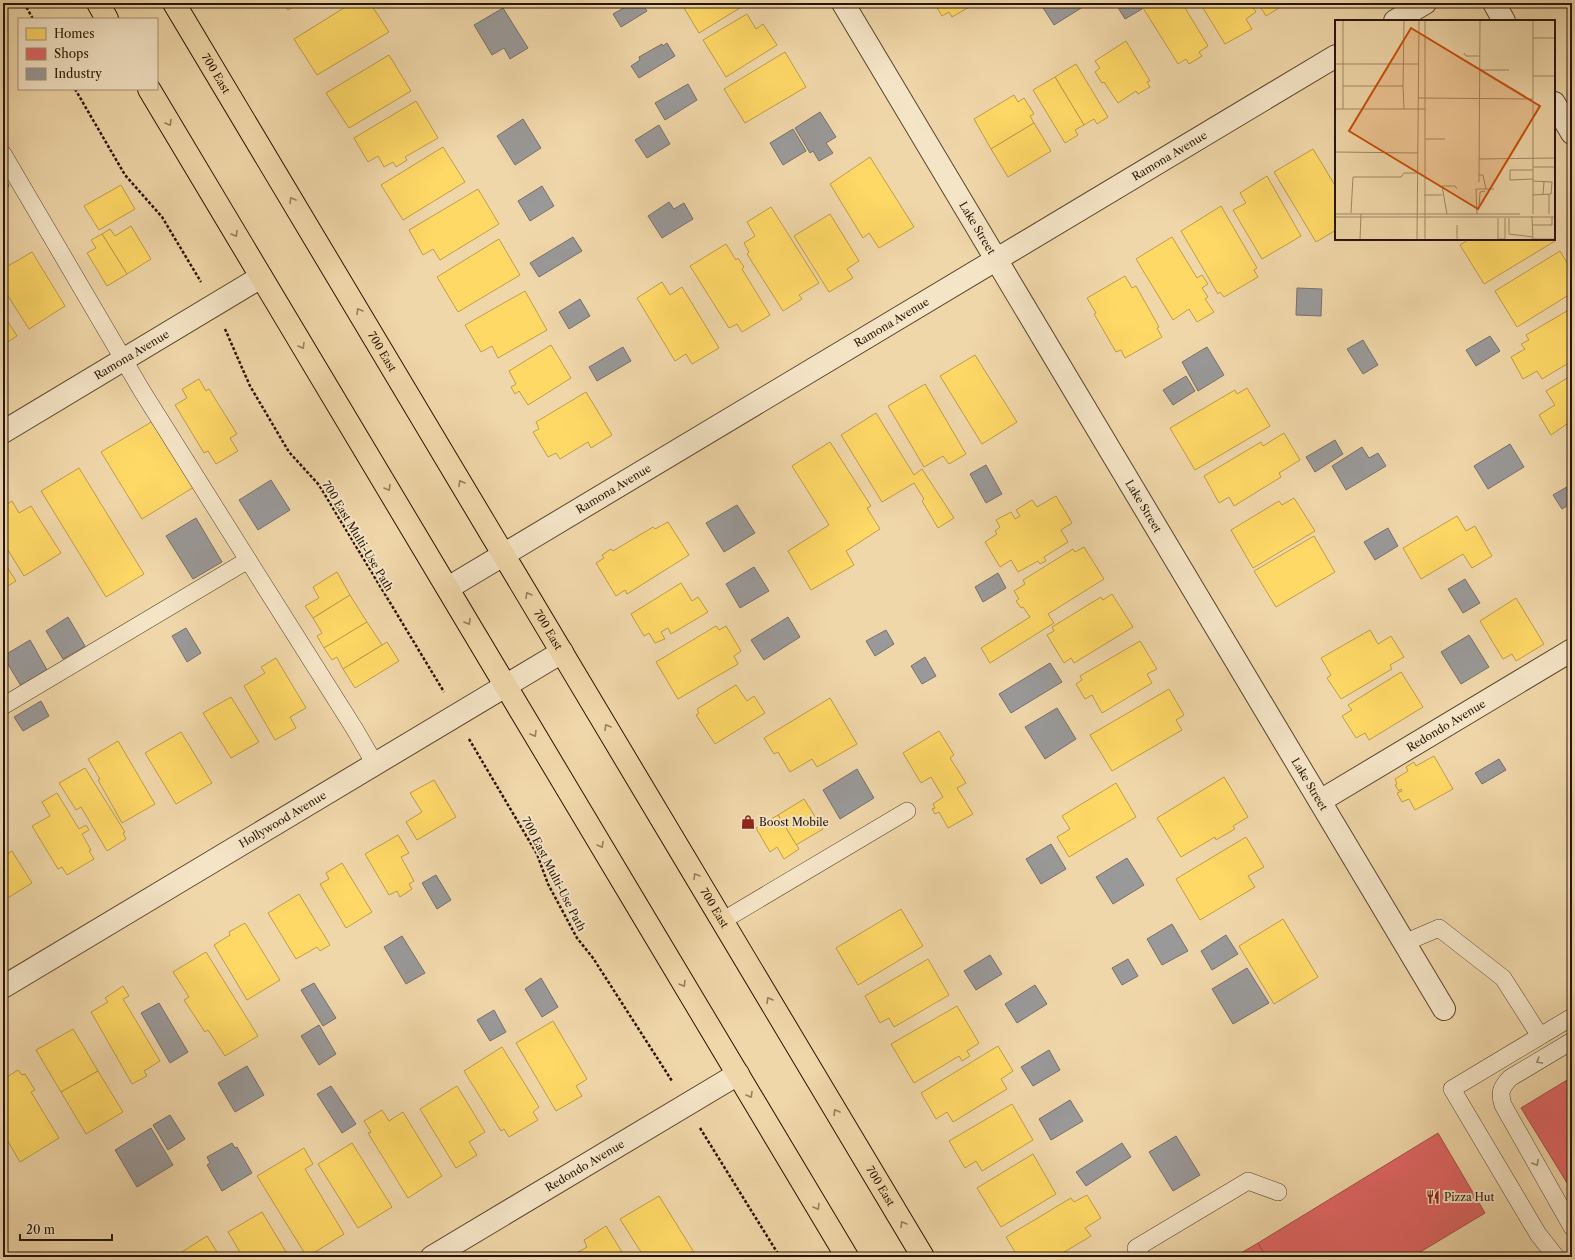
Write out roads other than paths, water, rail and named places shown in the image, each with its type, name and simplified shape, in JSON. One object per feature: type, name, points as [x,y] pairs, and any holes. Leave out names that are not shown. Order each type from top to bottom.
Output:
[{"type":"main road","points":[[98,3],[106,18]]},
{"type":"main road","name":"700 East","points":[[174,3],[923,1257]]},
{"type":"main road","points":[[150,90],[847,1257]]},
{"type":"street","points":[[1397,20],[1425,3]]},
{"type":"street","points":[[1494,3],[1503,20]]},
{"type":"street","name":"Lake Street","points":[[844,4],[1444,1010]]},
{"type":"street","name":"Ramona Avenue","points":[[448,588],[1335,57]]},
{"type":"street","points":[[1555,106],[1572,133]]},
{"type":"street","name":"Ramona Avenue","points":[[3,432],[260,277]]},
{"type":"street","name":"Redondo Avenue","points":[[1320,801],[1572,650]]},
{"type":"street","name":"Hollywood Avenue","points":[[3,987],[562,652]]},
{"type":"street","name":"Redondo Avenue","points":[[432,1257],[738,1074]]},
{"type":"lane","points":[[3,154],[123,360],[354,728],[375,764]]},
{"type":"lane","points":[[3,706],[248,560]]},
{"type":"lane","points":[[722,921],[907,811]]},
{"type":"lane","points":[[1404,943],[1439,928],[1504,978],[1540,1036]]},
{"type":"lane","points":[[1556,1257],[1538,1234],[1452,1089],[1572,1017]]},
{"type":"lane","points":[[1572,1041],[1510,1078],[1503,1086],[1500,1095],[1503,1105],[1572,1227]]},
{"type":"lane","points":[[1142,1257],[1136,1248],[1248,1181],[1278,1192]]},
{"type":"place","name":"Boost Mobile","points":[[748,822]]},
{"type":"place","name":"Pizza Hut","points":[[1433,1197]]}]
